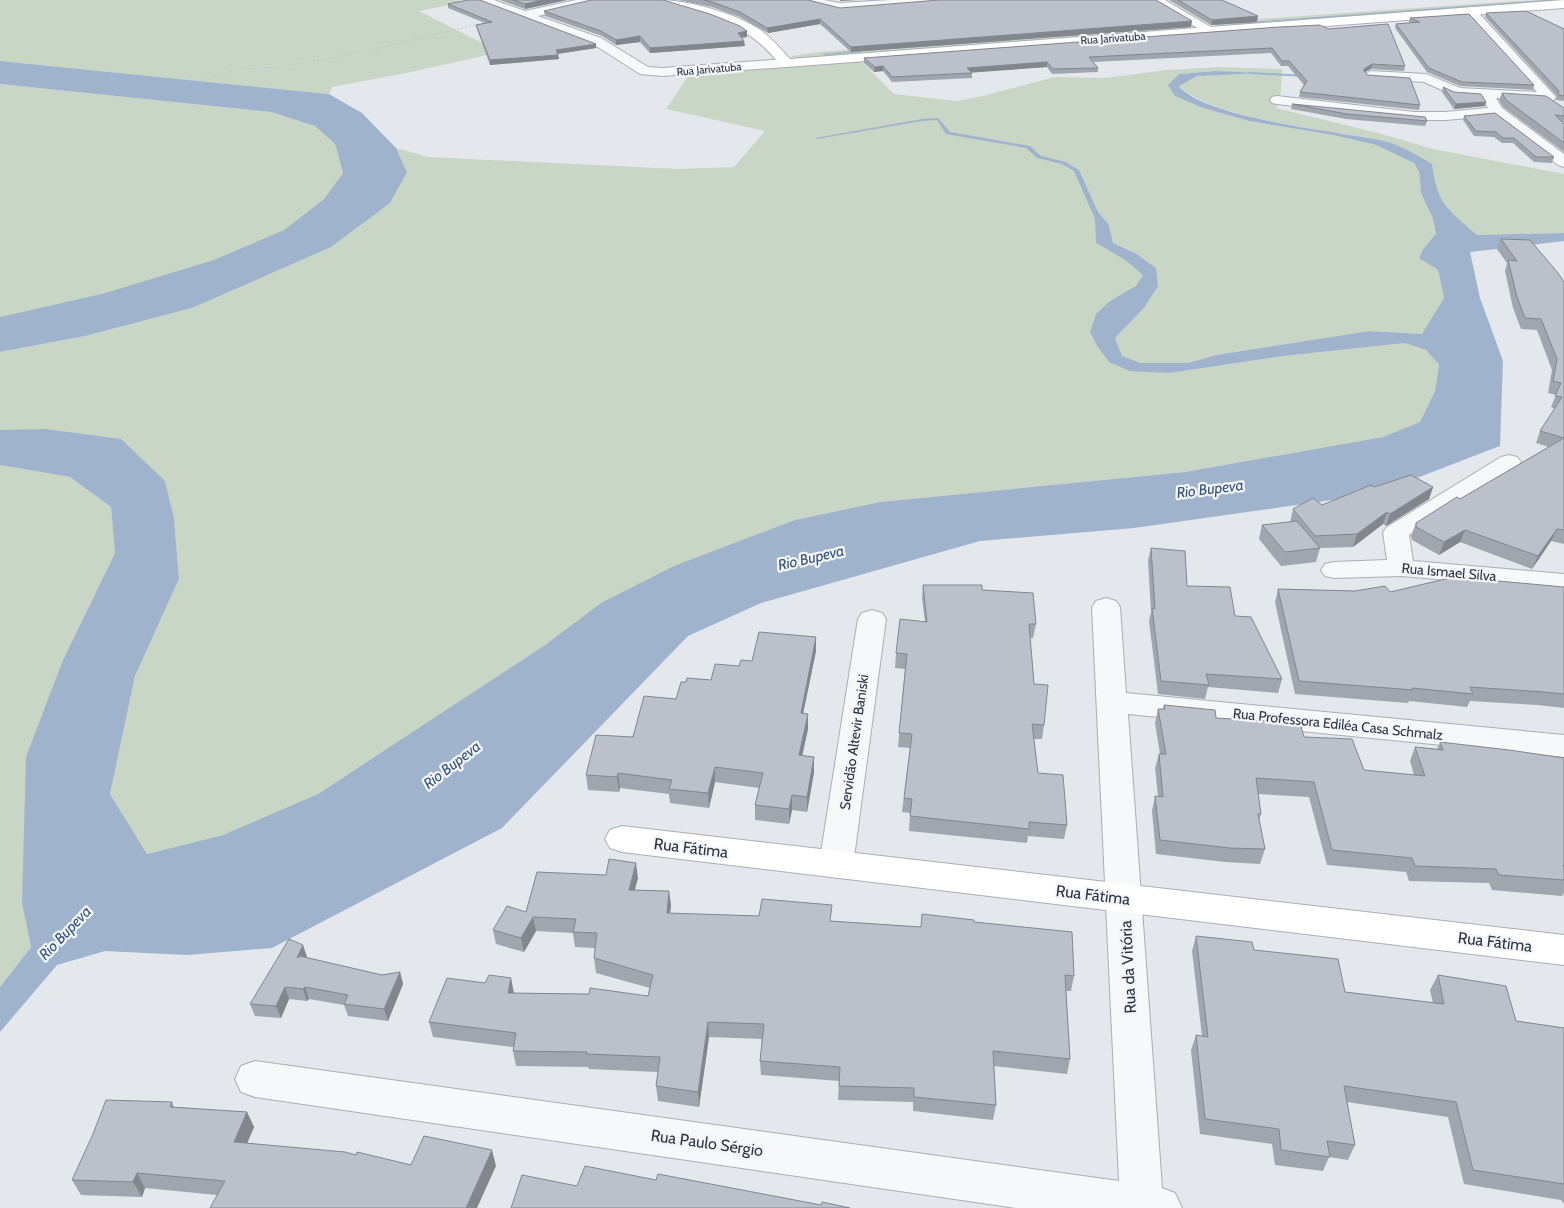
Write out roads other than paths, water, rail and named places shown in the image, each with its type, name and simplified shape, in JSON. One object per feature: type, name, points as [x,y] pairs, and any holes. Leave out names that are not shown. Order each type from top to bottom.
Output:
[{"type":"street","name":"Rua Jarivatuba","points":[[483,0],[597,41],[645,71],[662,72],[782,58],[1194,22],[1493,0]]},
{"type":"street","points":[[524,14],[592,0]]},
{"type":"street","points":[[663,0],[746,27],[760,36],[782,58]]},
{"type":"street","points":[[808,0],[840,7],[941,0]]},
{"type":"street","points":[[1156,0],[1210,30]]},
{"type":"street","name":"Rua Jarivatuba","points":[[633,63],[782,58],[1210,30],[1564,4]]},
{"type":"street","points":[[1371,75],[1426,78],[1453,91],[1549,97],[1470,11]]},
{"type":"street","points":[[1486,94],[1497,111],[1564,162]]},
{"type":"street","points":[[1277,100],[1350,110],[1415,116],[1445,116],[1497,111]]},
{"type":"street","points":[[1401,568],[1396,532],[1509,462]]},
{"type":"street","name":"Rua Ismael Silva","points":[[1334,570],[1401,568],[1564,582]]},
{"type":"street","name":"Rua da Vitória","points":[[1106,606],[1124,898],[1148,1207]]},
{"type":"street","name":"Servidão Altevir Baniski","points":[[836,865],[872,619]]},
{"type":"street","name":"Rua Professora Ediléa Casa Schmalz","points":[[1112,702],[1564,746]]},
{"type":"street","name":"Rua Fátima","points":[[622,839],[1564,950]]},
{"type":"street","name":"Rua Paulo Sérgio","points":[[254,1079],[1148,1207]]},
{"type":"water","points":[[0,61],[329,94],[362,113],[396,148],[407,172],[390,203],[331,247],[192,308],[85,336],[0,352],[0,317],[105,293],[214,260],[284,230],[324,199],[343,173],[335,144],[315,126],[271,112],[0,84]]},
{"type":"water","name":"Rio Bupeva","points":[[1216,71],[1260,73],[1197,76],[1179,86],[1194,97],[1216,107],[1244,115],[1384,141],[1409,151],[1432,164],[1434,178],[1441,198],[1451,212],[1477,235],[1564,233],[1564,241],[1470,252],[1480,298],[1503,361],[1500,446],[1375,494],[1134,528],[980,541],[761,603],[688,636],[502,828],[272,948],[187,955],[105,951],[57,965],[0,1032],[0,987],[31,947],[22,903],[26,757],[63,660],[115,553],[111,507],[70,477],[0,465],[0,430],[45,429],[121,439],[165,481],[174,518],[179,579],[135,676],[110,794],[147,854],[223,835],[318,794],[545,645],[601,603],[674,566],[795,520],[880,502],[1185,472],[1383,437],[1420,422],[1435,391],[1439,365],[1426,350],[1405,343],[1283,356],[1169,373],[1130,371],[1109,362],[1097,346],[1090,332],[1096,314],[1110,301],[1136,286],[1143,275],[1125,260],[1096,243],[1095,221],[1090,202],[1109,225],[1113,243],[1135,253],[1156,268],[1158,287],[1144,308],[1115,338],[1122,356],[1141,363],[1188,363],[1216,355],[1369,331],[1422,334],[1444,298],[1438,270],[1419,258],[1424,248],[1436,234],[1433,219],[1421,193],[1419,172],[1414,163],[1376,145],[1333,135],[1249,121],[1203,108],[1175,96],[1168,85],[1179,74]]},
{"type":"waterway","points":[[1239,23],[1561,0]]},
{"type":"waterway","points":[[824,54],[861,51]]},
{"type":"waterway","points":[[1250,73],[1307,76]]},
{"type":"waterway","points":[[817,138],[938,119],[948,133],[1028,147],[1039,157],[1064,163],[1076,170],[1095,212]]}]
